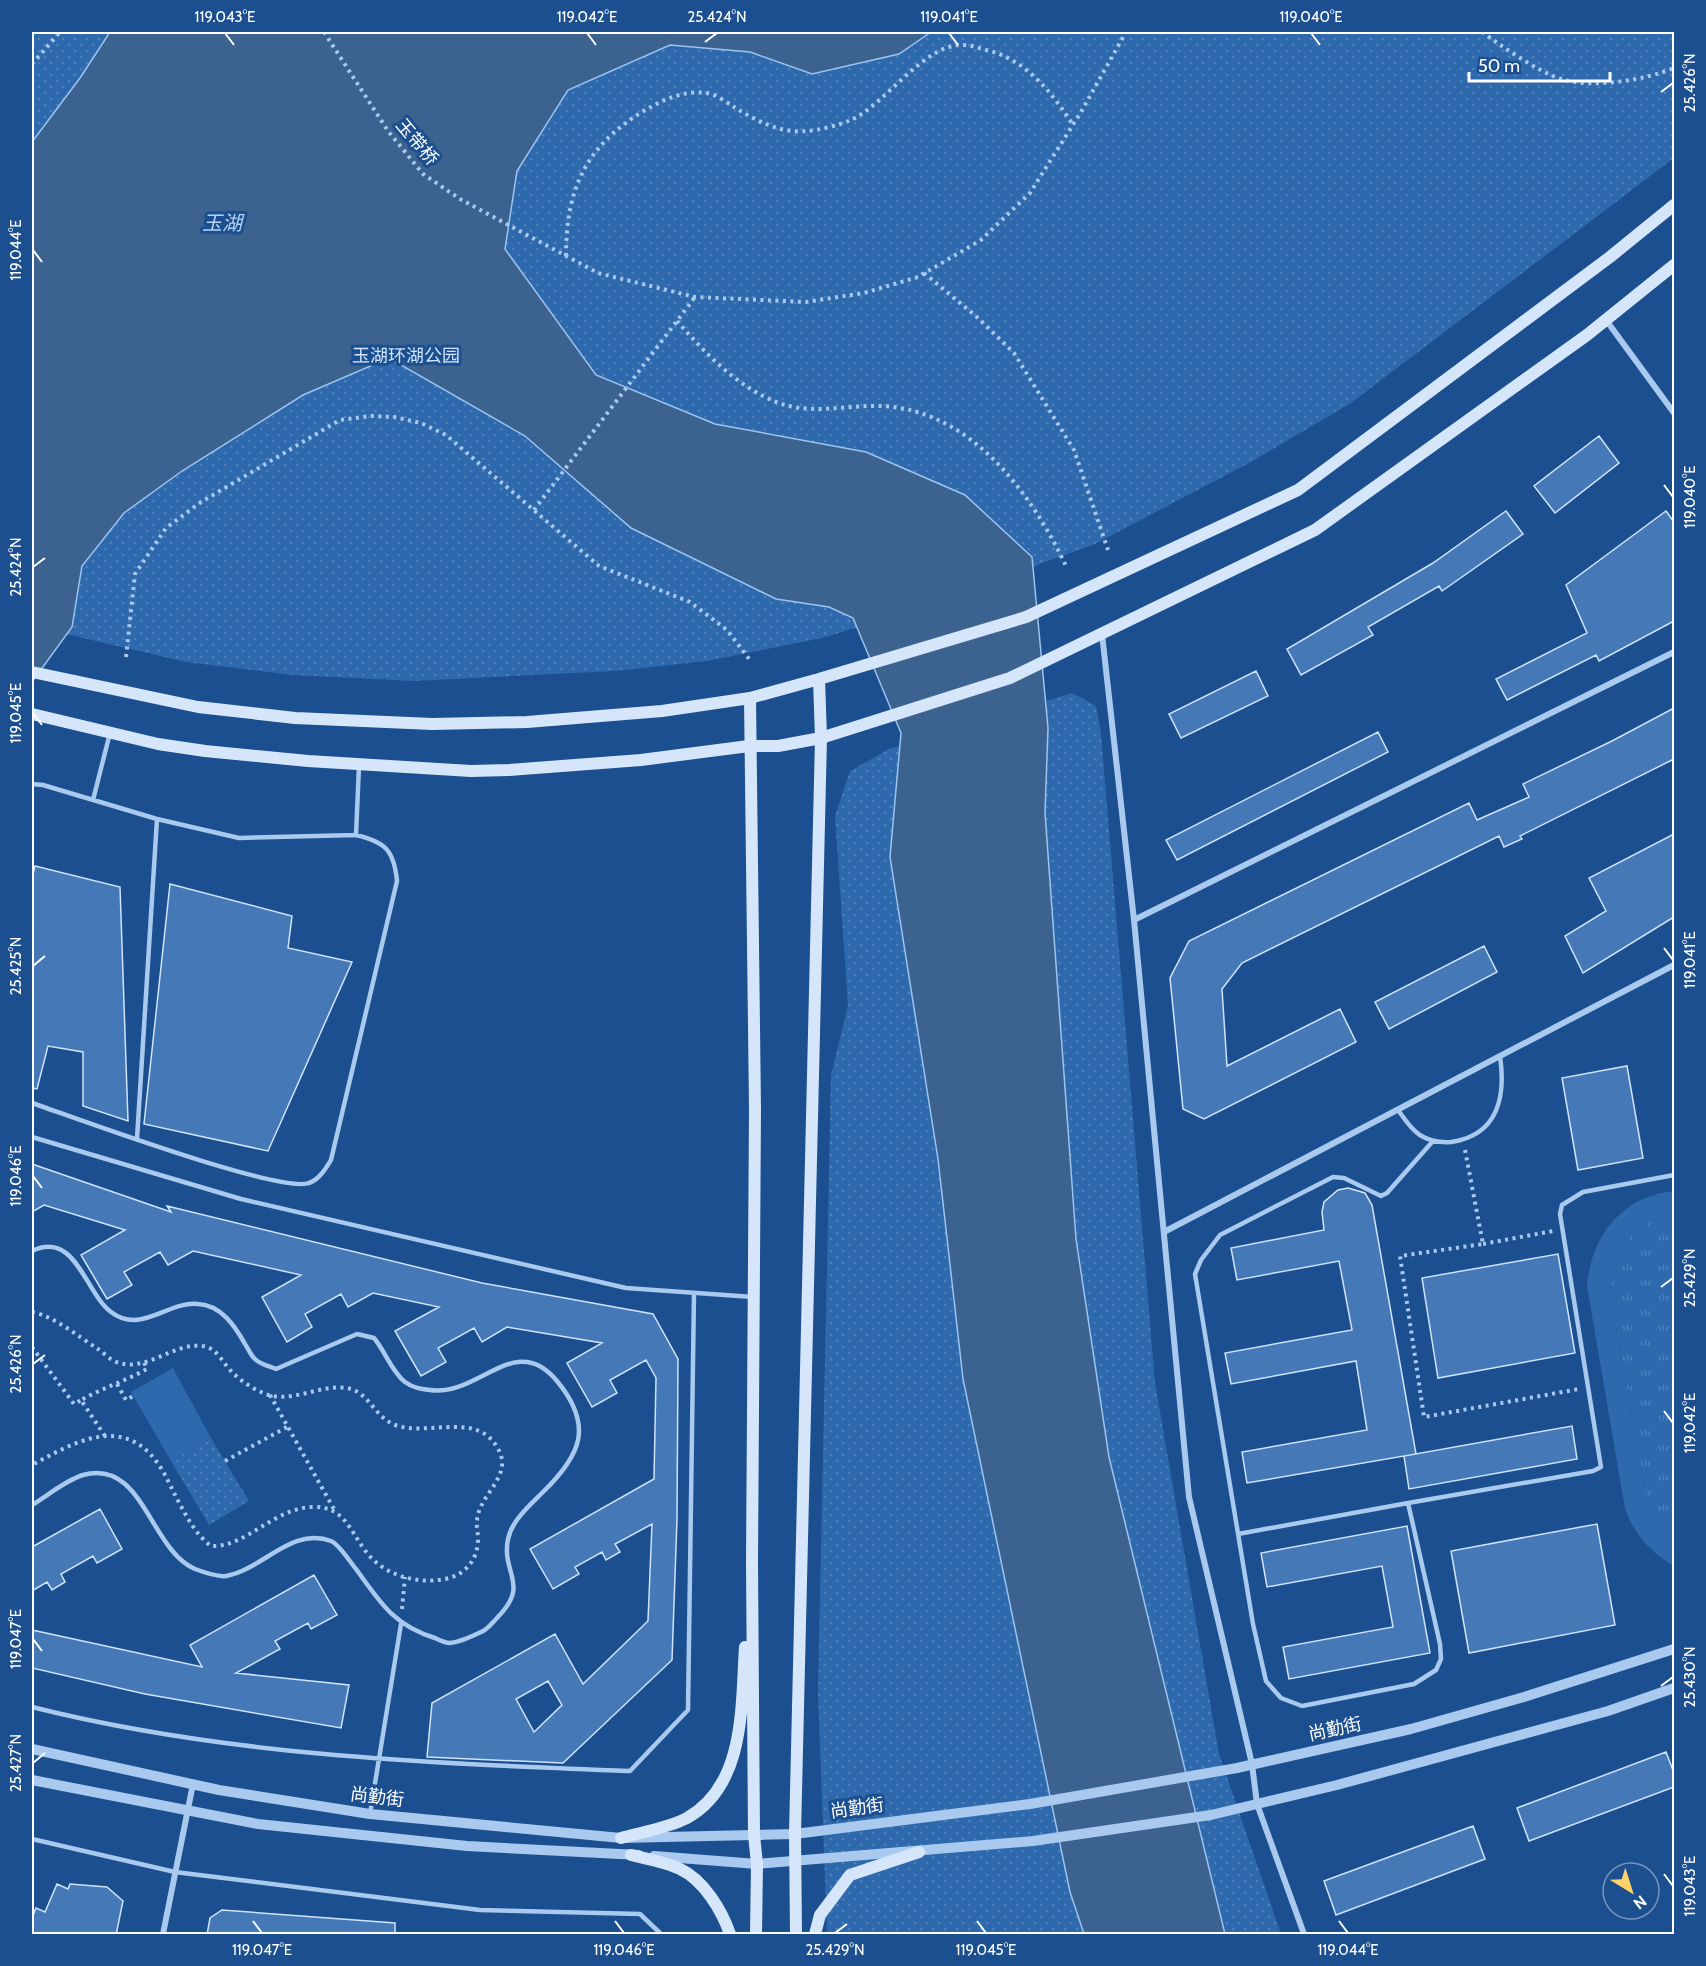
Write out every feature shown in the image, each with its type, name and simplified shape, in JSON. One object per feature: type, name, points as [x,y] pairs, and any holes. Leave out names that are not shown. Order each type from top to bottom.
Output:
[{"type":"main road","points":[[32,672],[198,707],[295,718],[384,723],[478,724],[574,719],[750,699],[1026,617],[1298,490],[1610,257],[1674,205]]},
{"type":"main road","points":[[32,714],[110,733],[205,751],[359,763],[509,770],[663,758],[750,746],[778,746],[821,738],[1010,678],[1315,530],[1606,320],[1674,265]]},
{"type":"main road","points":[[796,1935],[795,1834],[821,738],[819,679]]},
{"type":"main road","points":[[750,699],[755,1109],[752,1562],[756,1935]]},
{"type":"main road","points":[[621,1838],[686,1819],[707,1804],[726,1777],[739,1734],[752,1562]]},
{"type":"main road","points":[[815,1935],[820,1915],[850,1875],[918,1852]]},
{"type":"main road","points":[[631,1855],[681,1869],[702,1888],[723,1914],[730,1935]]},
{"type":"street","points":[[1606,320],[1674,413]]},
{"type":"street","points":[[1102,634],[1134,920],[1189,1497],[1252,1764],[1257,1804],[1304,1935]]},
{"type":"street","points":[[1134,920],[1674,652]]},
{"type":"street","points":[[1164,1233],[1674,965]]},
{"type":"street","name":"尚勤街","points":[[32,1749],[193,1784],[370,1814],[621,1838],[795,1834],[1030,1804],[1205,1774],[1411,1729],[1524,1697],[1674,1649]]},
{"type":"street","points":[[32,1780],[258,1824],[467,1846],[757,1864],[1033,1841],[1211,1815],[1608,1711],[1674,1688]]},
{"type":"street","points":[[163,1935],[193,1784]]},
{"type":"lane","points":[[93,800],[110,733]]},
{"type":"lane","points":[[356,834],[359,763]]},
{"type":"lane","points":[[32,784],[157,819],[238,838],[356,834],[375,839],[389,851],[396,863],[397,881],[331,1160],[321,1175],[310,1183],[279,1182],[137,1139],[32,1103]]},
{"type":"lane","points":[[137,1139],[157,819]]},
{"type":"lane","points":[[1398,1110],[1416,1133],[1433,1141],[1463,1140],[1479,1133],[1490,1120],[1500,1100],[1504,1083],[1500,1056]]},
{"type":"lane","points":[[32,1137],[241,1199],[432,1245],[626,1288],[753,1297]]},
{"type":"lane","points":[[1408,1503],[1440,1644],[1441,1659],[1436,1670],[1414,1684],[1302,1706],[1281,1698],[1266,1681],[1238,1534],[1195,1274],[1201,1260],[1220,1234],[1333,1177],[1344,1178],[1381,1196],[1387,1193],[1433,1141]]},
{"type":"lane","points":[[1238,1534],[1593,1471],[1601,1467],[1561,1230],[1562,1205],[1583,1192],[1674,1175]]},
{"type":"lane","points":[[32,1251],[39,1248],[58,1249],[74,1259],[111,1312],[130,1320],[141,1320],[197,1303],[213,1307],[232,1323],[254,1359],[276,1369],[357,1334],[374,1338],[403,1381],[415,1388],[439,1391],[461,1388],[508,1362],[526,1361],[540,1365],[556,1379],[569,1398],[580,1423],[575,1456],[519,1516],[508,1538],[509,1561],[516,1585],[508,1607],[484,1632],[449,1643],[401,1624],[334,1542],[314,1537],[300,1540],[245,1570],[224,1577],[193,1568],[173,1552],[134,1491],[120,1480],[103,1473],[82,1475],[32,1505]]},
{"type":"lane","points":[[32,1707],[180,1737],[379,1761],[630,1771],[688,1710],[694,1293]]},
{"type":"lane","points":[[370,1814],[401,1624]]},
{"type":"lane","points":[[32,1839],[175,1872],[480,1910],[640,1914],[661,1935]]},
{"type":"path","points":[[32,64],[60,32]]},
{"type":"path","name":"玉带桥","points":[[324,32],[388,131],[423,174],[460,199],[598,273],[695,297],[806,302],[864,294],[924,273],[981,240],[1030,194],[1073,125],[1126,32]]},
{"type":"path","points":[[1482,32],[1500,45],[1562,79],[1605,83],[1652,77],[1674,68]]},
{"type":"path","points":[[566,256],[567,216],[578,182],[595,150],[630,119],[652,106],[687,92],[708,93],[780,129],[806,131],[850,120],[872,106],[915,69],[942,50],[962,45],[997,53],[1014,61],[1057,101],[1073,125]]},
{"type":"path","points":[[924,273],[978,318],[1014,354],[1074,450],[1108,549]]},
{"type":"path","points":[[534,510],[695,297]]},
{"type":"path","points":[[677,321],[724,369],[779,403],[803,408],[879,406],[906,408],[932,417],[960,432],[1005,470],[1048,528],[1066,567]]},
{"type":"path","points":[[126,657],[135,574],[166,528],[201,502],[340,420],[371,416],[421,423],[446,435],[599,566],[690,602],[728,630],[750,660]]},
{"type":"path","points":[[1463,1140],[1483,1244]]},
{"type":"path","points":[[1561,1230],[1400,1256],[1424,1417],[1588,1388]]},
{"type":"path","points":[[32,1312],[47,1317],[114,1361],[144,1362],[192,1346],[204,1346],[214,1351],[233,1373],[270,1395],[288,1397],[349,1388],[360,1393],[378,1413],[394,1425],[421,1429],[464,1426],[480,1430],[498,1447],[502,1473],[478,1510],[477,1553],[469,1567],[457,1575],[444,1579],[405,1577],[396,1576],[371,1558],[351,1526],[335,1511],[270,1395]]},
{"type":"path","points":[[32,1347],[74,1404],[107,1386],[117,1384],[147,1369],[144,1362]]},
{"type":"path","points":[[117,1384],[126,1400],[133,1396]]},
{"type":"path","points":[[81,1400],[105,1437]]},
{"type":"path","points":[[225,1461],[287,1426]]},
{"type":"path","points":[[32,1465],[83,1438],[128,1439],[152,1456],[194,1530],[211,1546],[231,1543],[265,1523],[295,1510],[310,1507],[335,1511]]},
{"type":"path","points":[[401,1624],[405,1577]]},
{"type":"green space","name":"玉湖环湖公园","points":[[32,32],[1674,32],[1674,158],[1351,403],[1251,462],[1093,545],[1042,563],[988,588],[822,638],[707,661],[615,671],[414,681],[293,675],[186,662],[32,626]]},
{"type":"green space","points":[[1072,693],[1096,706],[1101,734],[1155,1383],[1219,1754],[1281,1934],[827,1934],[818,1692],[831,1075],[848,1006],[835,816],[850,771],[889,749]]},
{"type":"green space","points":[[1674,1191],[1674,1217],[1651,1221],[1632,1234],[1619,1251],[1609,1288],[1646,1495],[1657,1517],[1674,1535],[1674,1566],[1644,1542],[1633,1527],[1625,1509],[1587,1286],[1595,1251],[1612,1222],[1639,1201],[1655,1194]]},
{"type":"green space","points":[[1674,1217],[1674,1535],[1657,1517],[1646,1495],[1609,1288],[1619,1251],[1632,1234],[1651,1221]]},
{"type":"green space","points":[[173,1368],[211,1438],[171,1461],[131,1392]]},
{"type":"green space","points":[[211,1438],[249,1501],[209,1525],[171,1461]]},
{"type":"water","name":"玉湖","points":[[110,32],[931,32],[899,54],[812,74],[750,52],[670,45],[568,90],[517,171],[505,249],[596,375],[715,424],[866,452],[965,495],[1032,557],[1048,728],[1045,813],[1076,1239],[1109,1457],[1225,1934],[1084,1934],[1070,1892],[963,1379],[938,1159],[890,857],[901,733],[853,618],[829,607],[776,599],[631,528],[525,436],[389,358],[303,395],[182,471],[124,513],[82,566],[72,627],[32,682],[32,142],[80,78]]},
{"type":"building","points":[[1599,436],[1619,463],[1555,513],[1534,486]]},
{"type":"building","points":[[1506,511],[1523,534],[1442,591],[1439,586],[1368,627],[1373,635],[1301,675],[1287,649],[1433,563]]},
{"type":"building","points":[[1666,511],[1674,522],[1674,621],[1599,661],[1596,655],[1507,700],[1496,679],[1587,633],[1566,585]]},
{"type":"building","points":[[1256,671],[1268,696],[1181,738],[1169,714]]},
{"type":"building","points":[[1674,708],[1674,759],[1520,836],[1522,839],[1504,847],[1499,836],[1242,963],[1222,989],[1227,1066],[1340,1009],[1356,1042],[1204,1119],[1183,1109],[1170,978],[1189,941],[1469,803],[1477,820],[1529,797],[1523,784]]},
{"type":"building","points":[[1378,732],[1388,752],[1177,860],[1166,840]]},
{"type":"building","points":[[1674,834],[1674,917],[1583,973],[1565,936],[1606,911],[1589,878]]},
{"type":"building","points":[[35,866],[120,887],[128,1121],[83,1106],[83,1052],[48,1046],[37,1089],[32,1088],[32,878]]},
{"type":"building","points":[[170,884],[292,916],[288,948],[352,962],[268,1151],[144,1124]]},
{"type":"building","points":[[1484,946],[1497,972],[1389,1029],[1375,1002]]},
{"type":"building","points":[[1627,1066],[1643,1158],[1578,1170],[1562,1078]]},
{"type":"building","points":[[32,1164],[171,1212],[167,1206],[482,1283],[653,1314],[678,1359],[677,1519],[672,1660],[563,1763],[427,1757],[432,1703],[555,1634],[583,1684],[648,1621],[652,1524],[615,1544],[620,1552],[606,1560],[602,1552],[575,1567],[579,1574],[553,1589],[530,1549],[654,1479],[656,1378],[646,1360],[610,1380],[617,1393],[592,1407],[567,1363],[602,1343],[507,1327],[482,1342],[474,1328],[438,1348],[446,1362],[421,1376],[395,1331],[439,1307],[373,1293],[348,1307],[341,1294],[305,1314],[312,1327],[287,1342],[262,1297],[301,1275],[193,1251],[168,1265],[160,1252],[124,1272],[132,1285],[107,1299],[81,1255],[125,1230],[44,1205],[32,1212]],"holes":[[[548,1681],[562,1705],[534,1732],[516,1699]]]},
{"type":"building","points":[[1348,1188],[1365,1193],[1372,1205],[1416,1454],[1247,1483],[1242,1452],[1367,1430],[1356,1361],[1231,1384],[1225,1353],[1352,1330],[1339,1261],[1237,1280],[1231,1248],[1324,1230],[1322,1212],[1324,1202],[1338,1190]]},
{"type":"building","points":[[1558,1254],[1575,1353],[1438,1378],[1422,1278]]},
{"type":"building","points":[[1572,1426],[1577,1459],[1409,1489],[1404,1456]]},
{"type":"building","points":[[100,1509],[122,1549],[97,1563],[93,1556],[61,1574],[65,1582],[52,1590],[47,1582],[32,1591],[32,1547]]},
{"type":"building","points":[[1597,1524],[1615,1625],[1469,1653],[1451,1551]]},
{"type":"building","points":[[1407,1526],[1430,1653],[1289,1679],[1283,1647],[1393,1627],[1382,1566],[1267,1587],[1261,1553]]},
{"type":"building","points":[[314,1575],[337,1615],[311,1629],[308,1623],[275,1641],[280,1649],[236,1673],[349,1685],[341,1728],[145,1694],[32,1668],[32,1630],[202,1667],[190,1645]]},
{"type":"building","points":[[1666,1752],[1674,1773],[1674,1787],[1529,1841],[1517,1808]]},
{"type":"building","points":[[1473,1826],[1485,1859],[1336,1915],[1324,1881]]},
{"type":"building","points":[[57,1884],[68,1889],[70,1884],[107,1887],[123,1901],[116,1935],[32,1935],[32,1918],[36,1908],[45,1912]]},
{"type":"building","points":[[222,1910],[395,1923],[395,1935],[207,1935],[210,1918]]}]
